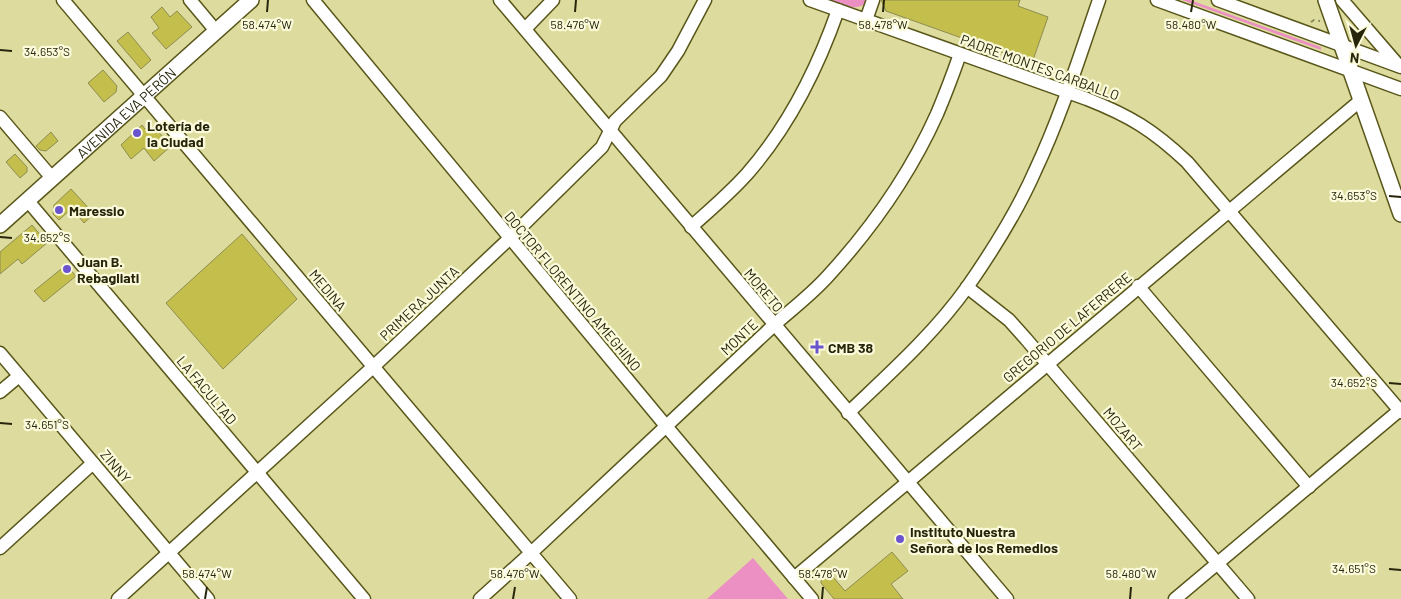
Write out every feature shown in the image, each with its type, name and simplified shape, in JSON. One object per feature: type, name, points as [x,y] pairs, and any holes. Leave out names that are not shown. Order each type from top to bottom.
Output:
[{"type":"main road","name":"AVENIDA EVA PERÓN","points":[[0,225],[251,0]]},
{"type":"main road","points":[[1326,0],[1401,214]]},
{"type":"street","name":"MEDINA","points":[[63,0],[144,96],[268,250],[373,367],[570,599]]},
{"type":"street","points":[[190,0],[216,32]]},
{"type":"street","name":"DOCTOR FLORENTINO AMEGHINO","points":[[313,0],[812,599]]},
{"type":"street","name":"MORETO","points":[[500,0],[1006,599]]},
{"type":"street","points":[[525,30],[553,0]]},
{"type":"street","name":"PRIMERA JUNTA","points":[[118,599],[373,367],[510,238],[602,147],[615,121],[661,76],[678,52],[692,28],[704,0]]},
{"type":"street","name":"PADRE MONTES CARBALLO","points":[[810,0],[1104,106],[1150,129],[1187,162],[1400,411]]},
{"type":"street","points":[[866,20],[873,0]]},
{"type":"street","points":[[848,413],[913,351],[967,287],[996,244],[1023,196],[1044,151],[1067,92],[1098,0]]},
{"type":"street","points":[[1157,0],[1401,89]]},
{"type":"street","points":[[1218,0],[1401,66]]},
{"type":"street","points":[[1342,0],[1401,66]]},
{"type":"street","points":[[691,227],[734,187],[780,131],[810,80],[827,42],[838,10]]},
{"type":"street","name":"MONTE","points":[[480,599],[828,277],[879,215],[903,178],[928,132],[960,54]]},
{"type":"street","name":"GREGORIO DE LAFERRERE","points":[[794,578],[1138,286],[1361,100]]},
{"type":"street","points":[[0,117],[52,178]]},
{"type":"street","name":"LA FACULTAD","points":[[28,201],[364,599]]},
{"type":"street","points":[[1138,286],[1308,487]]},
{"type":"street","name":"MOZART","points":[[967,287],[1009,320],[1248,599]]},
{"type":"street","name":"ZINNY","points":[[0,353],[208,599]]},
{"type":"street","points":[[0,392],[19,376]]},
{"type":"street","points":[[1175,599],[1400,411]]},
{"type":"street","points":[[0,548],[94,463]]},
{"type":"shaded area","points":[[830,0],[868,0],[860,6],[851,7]]},
{"type":"shaded area","points":[[1182,0],[1190,0],[1321,47],[1321,50]]},
{"type":"shaded area","points":[[753,558],[788,599],[707,599]]},
{"type":"building","points":[[881,0],[1020,0],[1018,6],[1048,17],[1032,63],[886,11]]},
{"type":"building","points":[[162,7],[170,17],[177,11],[192,27],[166,49],[152,33],[159,28],[151,17]]},
{"type":"building","points":[[128,32],[151,60],[141,69],[117,41]]},
{"type":"building","points":[[103,70],[117,86],[116,92],[104,102],[88,83]]},
{"type":"building","points":[[142,125],[145,129],[148,127],[151,130],[154,127],[171,146],[154,161],[144,148],[131,159],[121,145]]},
{"type":"building","points":[[51,132],[58,141],[46,151],[40,150],[36,146]]},
{"type":"building","points":[[15,154],[27,167],[27,172],[20,178],[6,162]]},
{"type":"building","points":[[71,189],[94,214],[84,223],[72,208],[59,220],[53,214],[54,205]]},
{"type":"building","points":[[32,225],[47,243],[22,264],[18,259],[0,274],[0,252]]},
{"type":"building","points":[[242,234],[297,299],[223,369],[166,303]]},
{"type":"building","points":[[66,265],[76,276],[44,302],[34,291]]},
{"type":"building","points":[[892,552],[908,571],[891,584],[903,599],[834,599],[821,583],[822,573],[827,570],[845,591]]},
{"type":"place","name":"Lotería de la Ciudad","points":[[137,133]]},
{"type":"place","name":"Maressio","points":[[59,210]]},
{"type":"place","name":"Juan B. Rebagliati","points":[[67,269]]},
{"type":"place","name":"CMB 38","points":[[817,347]]},
{"type":"place","name":"Instituto Nuestra Señora de los Remedios","points":[[900,539]]}]
